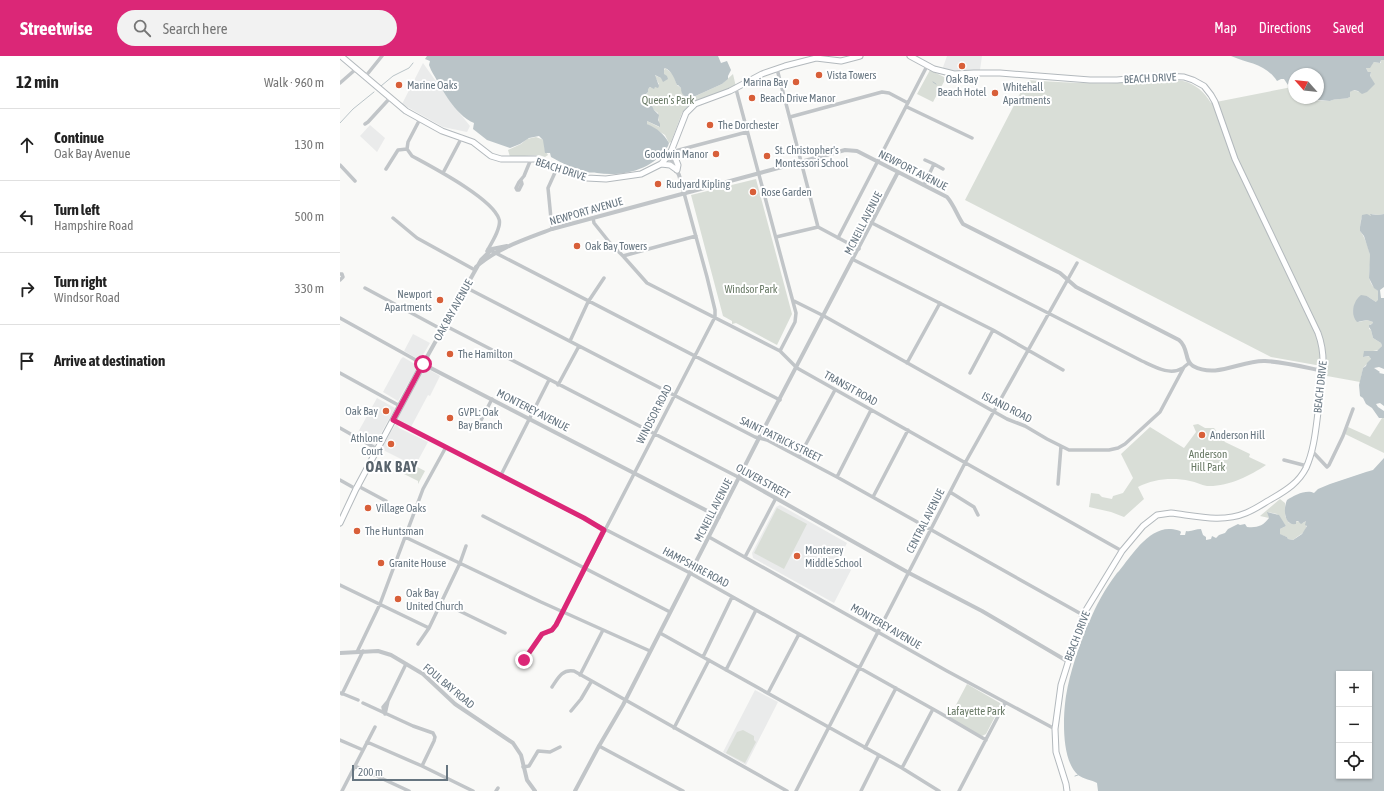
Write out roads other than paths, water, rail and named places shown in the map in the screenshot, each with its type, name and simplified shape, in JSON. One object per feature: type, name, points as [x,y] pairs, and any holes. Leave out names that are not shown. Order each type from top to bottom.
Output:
[{"type":"main road","name":"BEACH DRIVE","points":[[341,56],[390,98],[420,119],[442,131],[462,137],[476,144],[489,155],[496,158],[531,159],[587,178],[606,179],[634,176],[649,171],[661,164],[671,153],[683,119],[690,107],[698,102],[736,89],[762,74],[777,69],[816,58],[841,61],[860,56]]},
{"type":"main road","name":"BEACH DRIVE","points":[[912,56],[928,66],[943,72],[954,74],[1000,73],[1053,78],[1103,80],[1178,76],[1193,80],[1204,86],[1215,102],[1235,159],[1318,332],[1323,351],[1323,371],[1316,432],[1307,466],[1301,476],[1290,488],[1247,513],[1218,518],[1171,513],[1157,515],[1143,526],[1122,551],[1083,615],[1067,661],[1059,695],[1055,729],[1056,752],[1067,791]]},
{"type":"main road","points":[[671,153],[678,165],[677,170]]},
{"type":"main road","points":[[661,164],[670,165],[677,170]]},
{"type":"main road","name":"OAK BAY AVENUE","points":[[340,523],[377,449],[423,364]]},
{"type":"street","points":[[365,76],[382,56]]},
{"type":"street","points":[[838,238],[928,66]]},
{"type":"street","points":[[340,83],[356,69]]},
{"type":"street","points":[[777,69],[818,227]]},
{"type":"street","points":[[736,89],[794,301],[796,318],[780,351]]},
{"type":"street","points":[[790,117],[882,92],[889,93],[908,105],[972,138]]},
{"type":"street","points":[[365,124],[390,98]]},
{"type":"street","points":[[420,119],[408,142],[407,149],[412,156],[478,195],[497,215],[499,225],[490,250]]},
{"type":"street","points":[[671,153],[747,132]]},
{"type":"street","points":[[443,173],[462,137]]},
{"type":"street","points":[[386,169],[398,150],[407,149]]},
{"type":"street","name":"NEWPORT AVENUE","points":[[475,269],[486,259],[496,253],[552,229],[850,150],[857,151],[947,197],[953,204],[957,216],[963,224],[1060,273],[1067,281],[1076,287],[1179,340],[1185,347],[1189,362]]},
{"type":"street","points":[[521,180],[531,159]]},
{"type":"street","points":[[925,160],[942,169]]},
{"type":"street","points":[[924,185],[934,164]]},
{"type":"street","points":[[340,165],[355,181]]},
{"type":"street","points":[[552,229],[548,188],[557,168]]},
{"type":"street","points":[[677,170],[696,236],[715,310],[715,317]]},
{"type":"street","name":"MCNEILL AVENUE","points":[[575,791],[626,700],[690,573],[854,260],[898,172]]},
{"type":"street","points":[[393,218],[417,238],[475,269]]},
{"type":"street","name":"TRANSIT ROAD","points":[[593,218],[594,223],[599,229],[647,282],[780,351],[797,368],[1122,551]]},
{"type":"street","points":[[872,223],[1156,367],[1163,370],[1174,371],[1184,367]]},
{"type":"street","points":[[776,237],[818,227],[859,249]]},
{"type":"street","points":[[623,256],[696,236]]},
{"type":"street","points":[[490,250],[514,244]]},
{"type":"street","points":[[490,250],[780,400]]},
{"type":"street","name":"OAK BAY AVENUE","points":[[423,364],[480,260],[490,250]]},
{"type":"street","points":[[854,260],[993,330],[1063,370]]},
{"type":"street","name":"CENTRAL AVENUE","points":[[796,791],[965,463],[1077,263]]},
{"type":"street","points":[[340,274],[344,277],[340,280]]},
{"type":"street","points":[[570,341],[588,302],[604,278]]},
{"type":"street","name":"SAINT PATRICK STREET","points":[[465,287],[837,477],[1083,615]]},
{"type":"street","points":[[365,288],[442,329]]},
{"type":"street","name":"ISLAND ROAD","points":[[794,301],[824,316],[994,412],[1013,422],[1025,426],[1069,450],[1108,450],[1122,447],[1160,412],[1184,367],[1189,362]]},
{"type":"street","points":[[907,363],[940,303]]},
{"type":"street","name":"WINDSOR ROAD","points":[[524,660],[542,634],[552,630],[563,612],[715,317]]},
{"type":"street","name":"MONTEREY AVENUE","points":[[340,318],[423,364],[719,517]]},
{"type":"street","name":"OLIVER STREET","points":[[444,325],[740,478],[909,573],[982,611],[1067,661]]},
{"type":"street","points":[[970,373],[993,330]]},
{"type":"street","points":[[558,385],[579,346]]},
{"type":"street","points":[[1189,362],[1193,366],[1210,370],[1225,370],[1250,362],[1264,361],[1323,371]]},
{"type":"street","points":[[340,373],[400,406]]},
{"type":"street","points":[[501,475],[549,380]]},
{"type":"street","points":[[799,457],[835,390]]},
{"type":"street","points":[[477,428],[492,399]]},
{"type":"street","points":[[1312,451],[1327,467],[1329,466],[1343,436],[1353,409]]},
{"type":"street","points":[[837,477],[872,410]]},
{"type":"street","name":"HAMPSHIRE ROAD","points":[[393,420],[690,573],[986,740]]},
{"type":"street","points":[[340,428],[377,449]]},
{"type":"street","points":[[872,497],[908,430]]},
{"type":"street","points":[[1058,484],[1060,446]]},
{"type":"street","points":[[357,652],[380,604],[424,489],[446,447]]},
{"type":"street","points":[[1284,460],[1307,466]]},
{"type":"street","points":[[340,480],[386,501]]},
{"type":"street","points":[[950,492],[974,508],[978,515]]},
{"type":"street","points":[[745,557],[776,498]]},
{"type":"street","points":[[483,516],[670,612]]},
{"type":"street","points":[[405,537],[563,612],[650,651]]},
{"type":"street","name":"MONTEREY AVENUE","points":[[709,537],[1055,729]]},
{"type":"street","points":[[418,644],[429,628],[460,563],[466,546]]},
{"type":"street","points":[[340,585],[429,628]]},
{"type":"street","points":[[703,657],[732,597]]},
{"type":"street","points":[[441,602],[505,633]]},
{"type":"street","points":[[726,670],[756,610]]},
{"type":"street","points":[[580,675],[603,630]]},
{"type":"street","points":[[660,633],[902,768],[939,791]]},
{"type":"street","points":[[768,693],[799,634]]},
{"type":"street","points":[[358,700],[341,693],[363,651]]},
{"type":"street","name":"FOUL BAY ROAD","points":[[340,653],[378,651],[406,664],[429,679],[461,709],[510,740],[521,755],[527,780],[535,791]]},
{"type":"street","points":[[674,728],[709,660]]},
{"type":"street","points":[[386,714],[388,701],[406,664]]},
{"type":"street","points":[[552,687],[561,674],[568,670],[580,675],[786,791]]},
{"type":"street","points":[[571,711],[581,699],[591,682]]},
{"type":"street","points":[[865,748],[896,688]]},
{"type":"street","points":[[959,791],[1005,702]]},
{"type":"street","points":[[363,703],[413,726],[433,733],[435,737],[434,741],[422,766]]},
{"type":"street","points":[[902,768],[933,709]]},
{"type":"street","points":[[342,788],[375,727]]},
{"type":"street","points":[[340,740],[363,750]]},
{"type":"street","points":[[367,742],[422,766],[473,791]]},
{"type":"street","points":[[599,746],[683,791]]},
{"type":"street","points":[[523,767],[529,766],[538,751],[550,752],[560,747]]},
{"type":"street","points":[[861,791],[879,755]]},
{"type":"street","points":[[355,766],[410,791]]},
{"type":"waterway","points":[[381,86],[393,76],[409,68],[413,63]]},
{"type":"waterway","points":[[340,123],[353,109],[374,92]]},
{"type":"place","name":"Oak Bay Beach Hotel","points":[[962,66]]},
{"type":"place","name":"Vista Towers","points":[[819,75]]},
{"type":"place","name":"Marina Bay","points":[[796,82]]},
{"type":"place","name":"Marine Oaks","points":[[399,85]]},
{"type":"place","name":"Whitehall Apartments","points":[[995,93]]},
{"type":"place","name":"Beach Drive Manor","points":[[752,98]]},
{"type":"place","name":"The Dorchester","points":[[710,125]]},
{"type":"place","name":"Goodwin Manor","points":[[716,154]]},
{"type":"place","name":"St. Christopher's Montessori School","points":[[767,156]]},
{"type":"place","name":"Rudyard Kipling","points":[[658,184]]},
{"type":"place","name":"Rose Garden","points":[[753,192]]},
{"type":"place","name":"Oak Bay Towers","points":[[577,246]]},
{"type":"place","name":"Newport Apartments","points":[[440,300]]},
{"type":"place","name":"The Hamilton","points":[[450,354]]},
{"type":"place","name":"Oak Bay","points":[[386,411]]},
{"type":"place","name":"GVPL: Oak Bay Branch","points":[[450,418]]},
{"type":"place","name":"Anderson Hill","points":[[1202,435]]},
{"type":"place","name":"Athlone Court","points":[[391,444]]},
{"type":"place","name":"Village Oaks","points":[[368,508]]},
{"type":"place","name":"The Huntsman","points":[[357,531]]},
{"type":"place","name":"Monterey Middle School","points":[[797,556]]},
{"type":"place","name":"Granite House","points":[[381,563]]},
{"type":"place","name":"Oak Bay United Church","points":[[398,599]]},
{"type":"district","name":"OAK BAY","points":[[392,467]]},
{"type":"park label","name":"Queen’s Park","points":[[668,100]]},
{"type":"park label","name":"Windsor Park","points":[[751,289]]},
{"type":"park label","name":"Anderson Hill Park","points":[[1208,460]]},
{"type":"park label","name":"Lafayette Park","points":[[976,711]]}]
